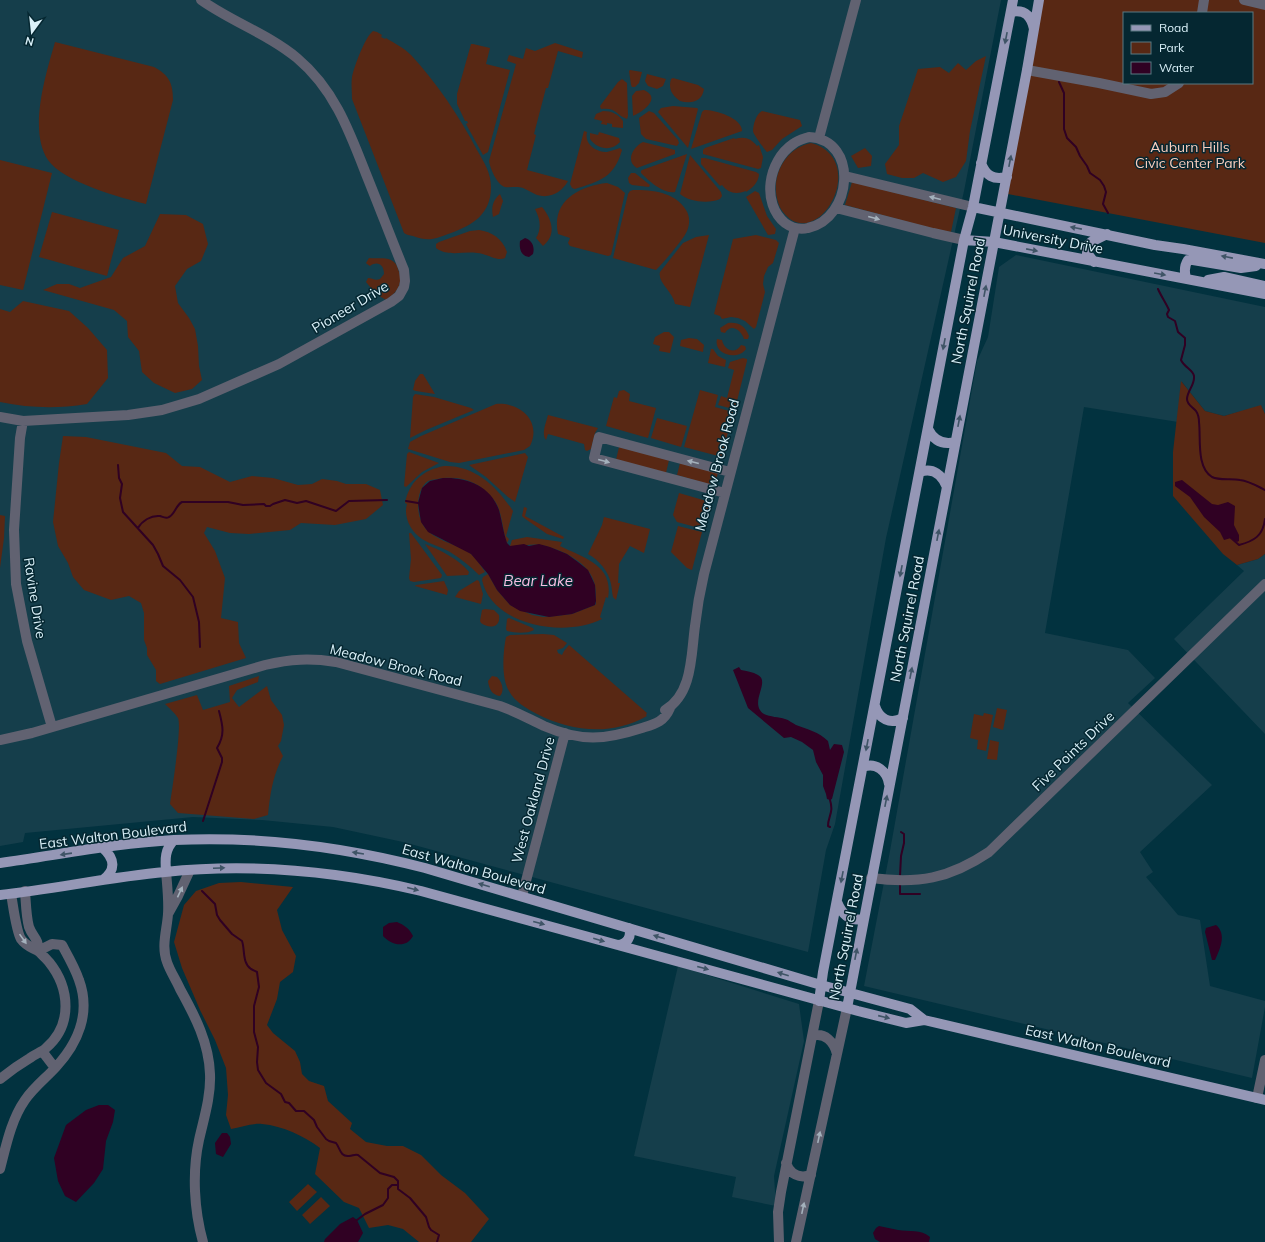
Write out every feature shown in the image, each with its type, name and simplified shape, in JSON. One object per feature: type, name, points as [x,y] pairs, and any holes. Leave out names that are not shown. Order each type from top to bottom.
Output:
[{"type":"main road","name":"North Squirrel Road","points":[[819,1001],[964,240],[973,207],[1014,0]]},
{"type":"main road","name":"North Squirrel Road","points":[[846,1008],[1007,177],[1039,0]]},
{"type":"main road","points":[[1011,12],[1019,11],[1026,14],[1032,21],[1034,29]]},
{"type":"main road","points":[[981,163],[985,173],[989,176],[998,178],[1007,177]]},
{"type":"main road","name":"University Drive","points":[[973,207],[1156,245],[1264,264]]},
{"type":"main road","points":[[1094,262],[1088,253],[1088,245],[1107,234]]},
{"type":"main road","name":"University Drive","points":[[964,240],[994,242],[1265,294]]},
{"type":"main road","points":[[1186,278],[1184,270],[1185,264],[1188,260],[1241,268],[1264,264]]},
{"type":"main road","points":[[1202,282],[1224,277],[1265,286]]},
{"type":"main road","points":[[928,429],[930,434],[938,441],[947,443],[955,442]]},
{"type":"main road","points":[[920,472],[928,470],[935,471],[942,478],[947,487]]},
{"type":"main road","points":[[875,706],[880,716],[884,719],[894,722],[903,718]]},
{"type":"main road","points":[[863,767],[872,766],[881,769],[888,777],[889,784]]},
{"type":"main road","points":[[166,871],[166,853],[170,844],[174,840]]},
{"type":"main road","name":"East Walton Boulevard","points":[[0,863],[103,848],[174,840],[262,842],[302,845],[347,851],[405,863],[522,896],[821,985],[910,1009],[924,1020]]},
{"type":"main road","points":[[103,848],[111,857],[112,865],[110,873],[103,880]]},
{"type":"main road","name":"East Walton Boulevard","points":[[0,895],[166,871],[262,868],[348,876],[421,891],[846,1008],[906,1022],[924,1020],[1261,1099]]},
{"type":"main road","points":[[837,902],[842,914],[855,920],[863,919]]},
{"type":"main road","points":[[618,945],[625,943],[629,938],[629,928]]},
{"type":"street","name":"Pioneer Drive","points":[[0,417],[23,421],[143,413],[171,408],[199,399],[273,367],[391,302],[399,296],[404,288],[406,281],[404,270],[345,122],[327,91],[307,67],[286,50],[201,0]]},
{"type":"street","points":[[819,138],[856,0]]},
{"type":"street","points":[[1202,12],[1204,0]]},
{"type":"street","points":[[1244,0],[1265,5]]},
{"type":"street","points":[[1027,70],[1151,94],[1164,92],[1177,84]]},
{"type":"street","points":[[809,137],[819,138],[834,148],[843,164],[845,176],[843,192],[836,208],[822,223],[814,227],[804,229],[795,228],[788,225],[775,212],[770,194],[772,175],[779,158],[792,144],[801,139],[809,137]]},
{"type":"street","name":"University Drive","points":[[845,176],[973,207]]},
{"type":"street","name":"University Drive","points":[[836,208],[964,240]]},
{"type":"street","name":"Meadow Brook Road","points":[[0,740],[32,734],[280,662],[309,659],[336,662],[500,706],[514,711],[543,726],[565,733],[585,737],[602,737],[624,734],[643,728],[647,723],[670,708],[682,692],[690,671],[701,586],[795,228]]},
{"type":"street","name":"Ravine Drive","points":[[23,421],[20,438],[14,530],[16,584],[27,641],[52,727]]},
{"type":"street","points":[[725,493],[594,458],[599,437],[730,472]]},
{"type":"street","name":"Five Points Drive","points":[[871,878],[890,881],[919,880],[936,877],[956,870],[974,861],[992,848],[1265,584]]},
{"type":"street","name":"West Oakland Drive","points":[[522,896],[565,733]]},
{"type":"street","points":[[168,914],[190,870]]},
{"type":"street","points":[[166,871],[168,914],[164,949],[167,962],[197,1021],[206,1047],[209,1068],[208,1099],[199,1140],[196,1164],[196,1205],[203,1242]]},
{"type":"street","points":[[25,891],[28,922],[31,932],[36,938],[38,951]]},
{"type":"street","points":[[0,1079],[46,1048],[56,1037],[62,1026],[66,1011],[65,995],[60,980],[49,962],[38,951],[29,948],[19,935],[11,894]]},
{"type":"street","points":[[17,925],[28,922]]},
{"type":"street","points":[[0,1169],[12,1125],[24,1101],[70,1050],[82,1024],[84,998],[80,981],[62,945],[52,944],[38,951]]},
{"type":"street","name":"North Squirrel Road","points":[[779,1242],[779,1202],[819,1001]]},
{"type":"street","name":"North Squirrel Road","points":[[796,1242],[846,1008]]},
{"type":"street","points":[[812,1036],[820,1035],[828,1038],[834,1045],[837,1054]]},
{"type":"street","points":[[42,1051],[55,1068]]},
{"type":"street","points":[[1261,1099],[1265,1060]]},
{"type":"street","points":[[786,1163],[790,1172],[794,1175],[802,1177],[811,1175]]},
{"type":"shaded area","points":[[0,0],[1001,0],[964,191],[886,538],[835,824],[826,850],[808,952],[403,842],[333,827],[262,820],[193,817],[25,833],[23,842],[0,846]]},
{"type":"shaded area","points":[[1016,255],[1265,307],[1265,414],[1261,406],[1224,416],[1205,411],[1182,382],[1178,422],[1084,407],[1045,633],[1128,650],[1155,678],[1128,703],[1212,785],[1140,852],[1153,872],[1146,877],[1178,915],[1200,920],[1210,986],[1265,1001],[1252,1078],[864,986],[890,851],[977,361],[988,337],[999,267]]},
{"type":"shaded area","points":[[1265,554],[1265,734],[1174,639],[1244,571],[1237,565],[1258,559]]},
{"type":"shaded area","points":[[678,966],[799,1004],[804,1041],[774,1176],[776,1206],[732,1197],[736,1177],[634,1156]]},
{"type":"green space","name":"Auburn Hills Civic Center Park","points":[[1042,0],[1265,0],[1265,243],[1008,194]]},
{"type":"green space","points":[[373,31],[382,35],[381,37],[386,38],[411,55],[439,88],[470,137],[487,168],[490,177],[490,196],[484,211],[467,226],[441,237],[423,239],[404,233],[352,99],[353,72],[363,46]]},
{"type":"green space","points":[[55,42],[154,67],[167,76],[171,84],[173,100],[146,204],[122,198],[79,182],[55,168],[48,160],[42,148],[39,133],[39,118],[47,70]]},
{"type":"green space","points":[[555,43],[583,52],[582,58],[558,51],[548,88],[546,88],[534,134],[536,135],[527,170],[568,181],[555,194],[542,196],[523,188],[502,186],[494,176],[489,161],[516,64],[507,61],[509,55],[523,59],[526,48],[535,51]]},
{"type":"green space","points":[[471,44],[490,48],[486,64],[510,70],[488,152],[483,155],[457,104],[457,94]]},
{"type":"green space","points":[[986,56],[970,131],[966,161],[956,177],[943,182],[923,173],[914,178],[902,178],[887,174],[885,164],[899,145],[899,126],[918,69],[940,67],[949,73],[958,63],[966,70],[976,61]]},
{"type":"green space","points":[[630,70],[642,72],[639,83],[635,87],[632,87],[631,85]]},
{"type":"green space","points":[[647,74],[666,79],[663,86],[657,89],[648,86],[645,81]]},
{"type":"green space","points":[[673,78],[698,85],[704,89],[701,97],[692,102],[680,101],[670,89],[671,79]]},
{"type":"green space","points":[[622,79],[627,83],[627,119],[613,110],[601,109],[600,106],[618,82]]},
{"type":"green space","points":[[644,90],[649,93],[651,101],[646,108],[633,116],[632,96],[636,91]]},
{"type":"green space","points":[[673,106],[698,109],[688,148],[658,112],[661,108]]},
{"type":"green space","points":[[704,110],[715,111],[728,116],[738,122],[742,131],[691,149],[702,112]]},
{"type":"green space","points":[[603,111],[612,112],[619,116],[623,121],[623,128],[612,127],[612,124],[607,123],[607,125],[601,124],[602,121],[594,119],[596,114]]},
{"type":"green space","points":[[649,111],[654,113],[678,140],[679,143],[677,146],[646,139],[641,134],[639,118]]},
{"type":"green space","points":[[762,111],[800,120],[802,126],[782,139],[772,150],[767,152],[753,131],[755,120]]},
{"type":"green space","points":[[584,131],[587,132],[587,140],[589,144],[599,151],[607,152],[620,148],[622,150],[615,167],[610,173],[599,181],[575,189],[572,188],[570,184]]},
{"type":"green space","points":[[599,132],[619,138],[620,142],[608,148],[600,147],[590,139],[590,133],[598,135]]},
{"type":"green space","points":[[734,138],[747,138],[757,146],[759,145],[763,157],[761,168],[758,169],[703,154],[703,150],[705,148]]},
{"type":"green space","points":[[643,142],[675,150],[675,154],[637,168],[631,162],[631,158],[636,147]]},
{"type":"green space","points":[[811,143],[828,152],[836,165],[838,180],[835,196],[827,209],[816,219],[803,223],[790,219],[782,211],[778,202],[776,183],[778,174],[787,157],[802,146]]},
{"type":"green space","points":[[865,148],[872,156],[871,166],[858,168],[851,156]]},
{"type":"green space","points":[[687,154],[675,192],[661,189],[641,173],[642,170]]},
{"type":"green space","points":[[690,155],[721,192],[722,196],[720,199],[705,202],[688,199],[680,194]]},
{"type":"green space","points":[[701,158],[756,172],[759,174],[757,182],[746,192],[736,193],[730,191],[722,185],[720,186],[701,164]]},
{"type":"green space","points":[[0,160],[52,173],[23,290],[0,285]]},
{"type":"green space","points":[[631,173],[635,173],[650,185],[649,187],[632,185],[629,183],[628,178]]},
{"type":"green space","points":[[852,182],[956,208],[951,232],[934,229],[845,205]]},
{"type":"green space","points":[[607,183],[618,187],[625,193],[611,255],[608,256],[570,246],[568,243],[570,238],[558,234],[557,222],[563,204],[569,197],[577,192]]},
{"type":"green space","points":[[633,190],[663,193],[670,196],[681,204],[688,215],[689,226],[685,235],[656,270],[613,258],[628,194]]},
{"type":"green space","points":[[755,191],[759,193],[767,216],[776,229],[775,234],[768,235],[746,197]]},
{"type":"green space","points":[[500,194],[503,201],[499,214],[493,217],[493,204]]},
{"type":"green space","points":[[542,207],[552,227],[550,237],[543,246],[536,238],[540,224],[535,209]]},
{"type":"green space","points":[[52,212],[119,230],[107,276],[39,257]]},
{"type":"green space","points":[[160,214],[186,215],[203,224],[208,244],[201,261],[187,269],[175,286],[178,303],[195,329],[202,380],[192,389],[175,393],[154,383],[142,372],[139,351],[128,337],[127,321],[114,310],[43,290],[57,284],[69,284],[80,288],[111,277],[123,258],[145,246]]},
{"type":"green space","points":[[479,230],[488,232],[499,239],[507,252],[505,258],[499,259],[477,253],[451,253],[441,251],[436,248],[436,244],[439,242],[470,231]]},
{"type":"green space","points":[[709,235],[690,307],[675,304],[661,280],[660,272],[683,243],[696,237]]},
{"type":"green space","points":[[756,235],[776,240],[779,243],[773,263],[768,267],[764,276],[763,284],[765,292],[756,327],[754,329],[745,321],[738,318],[731,317],[722,319],[720,316],[714,314],[733,239]]},
{"type":"green space","points":[[369,258],[388,259],[394,262],[397,266],[400,274],[400,283],[396,291],[386,300],[376,294],[366,282],[368,278],[378,280],[384,274],[383,268],[380,264],[373,264],[370,266],[366,263]]},
{"type":"green space","points":[[23,301],[69,311],[88,328],[107,350],[108,378],[87,404],[65,407],[43,407],[22,406],[0,402],[0,309],[10,312]]},
{"type":"green space","points":[[728,323],[741,325],[749,336],[748,339],[744,339],[739,331],[733,328],[730,328],[725,333],[721,332],[720,328]]},
{"type":"green space","points":[[664,332],[669,332],[674,337],[670,353],[659,351],[660,346],[653,344],[655,337]]},
{"type":"green space","points":[[689,338],[697,339],[704,345],[703,352],[680,346],[681,340]]},
{"type":"green space","points":[[717,339],[722,340],[727,349],[736,350],[741,345],[745,346],[746,349],[738,355],[727,354],[719,349]]},
{"type":"green space","points":[[711,349],[713,349],[718,356],[726,360],[725,367],[708,363]]},
{"type":"green space","points":[[743,358],[747,359],[747,361],[735,409],[718,405],[721,396],[727,398],[734,370],[728,368],[730,362]]},
{"type":"green space","points":[[420,374],[423,374],[435,394],[413,390],[415,381]]},
{"type":"green space","points":[[1181,381],[1205,411],[1224,416],[1261,405],[1265,414],[1265,554],[1258,559],[1237,565],[1223,554],[1173,496],[1173,452]]},
{"type":"green space","points":[[624,390],[630,394],[629,401],[656,408],[648,438],[606,426],[614,397],[617,398],[619,391]]},
{"type":"green space","points":[[700,390],[718,395],[715,407],[733,412],[722,457],[684,447]]},
{"type":"green space","points":[[415,394],[434,397],[474,410],[410,438],[413,397]]},
{"type":"green space","points":[[496,404],[514,406],[527,415],[533,429],[533,437],[530,446],[524,450],[459,463],[450,462],[408,449],[410,442],[421,436]]},
{"type":"green space","points":[[548,415],[598,428],[595,433],[591,449],[587,451],[585,450],[584,444],[548,434],[546,440],[544,432]]},
{"type":"green space","points":[[657,418],[687,426],[681,447],[651,438]]},
{"type":"green space","points":[[63,436],[86,437],[166,453],[182,466],[200,467],[230,482],[252,476],[273,478],[298,485],[312,484],[322,479],[346,484],[366,484],[380,490],[383,505],[366,519],[335,525],[301,523],[290,530],[249,534],[230,533],[207,527],[204,533],[215,551],[225,578],[221,618],[238,622],[239,643],[246,658],[160,684],[156,681],[156,670],[147,655],[147,648],[144,640],[144,613],[141,603],[129,596],[111,600],[84,590],[73,577],[68,563],[58,546],[53,522]]},
{"type":"green space","points":[[619,447],[669,460],[666,473],[616,460]]},
{"type":"green space","points":[[409,452],[439,463],[422,472],[406,487],[404,486],[407,454]]},
{"type":"green space","points":[[525,453],[528,457],[515,502],[486,477],[469,465]]},
{"type":"green space","points":[[680,463],[718,473],[714,486],[677,475]]},
{"type":"green space","points":[[444,466],[466,469],[475,473],[500,494],[513,511],[506,536],[509,539],[507,543],[501,515],[497,505],[489,494],[478,485],[458,478],[443,478],[428,481],[421,489],[418,507],[420,518],[426,529],[437,537],[470,553],[485,572],[479,575],[450,552],[425,541],[418,536],[411,528],[407,519],[407,504],[405,503],[414,483],[423,474]]},
{"type":"green space","points":[[679,493],[710,502],[703,529],[677,522],[673,515]]},
{"type":"green space","points":[[524,507],[527,508],[525,516],[564,537],[563,539],[547,534],[524,518],[522,516]]},
{"type":"green space","points":[[0,515],[5,516],[0,568]]},
{"type":"green space","points":[[604,517],[650,529],[644,553],[630,546],[619,564],[618,583],[620,583],[616,600],[613,597],[610,580],[606,571],[600,563],[588,554],[602,525]]},
{"type":"green space","points":[[678,526],[702,532],[692,570],[687,568],[671,552]]},
{"type":"green space","points":[[409,533],[411,533],[442,575],[441,578],[414,582],[410,581],[411,559]]},
{"type":"green space","points":[[527,537],[562,542],[560,546],[587,559],[602,570],[609,587],[608,598],[606,597],[600,617],[602,619],[587,625],[569,627],[550,627],[532,624],[515,618],[500,608],[489,596],[482,580],[483,577],[488,574],[497,590],[510,605],[532,615],[543,617],[572,614],[596,604],[595,585],[592,577],[581,563],[574,558],[566,553],[541,545],[533,544],[510,546],[512,540]]},
{"type":"green space","points":[[425,544],[455,559],[465,567],[469,572],[468,575],[447,576]]},
{"type":"green space","points":[[477,580],[479,581],[483,594],[481,604],[455,597],[459,591]]},
{"type":"green space","points":[[444,581],[448,590],[447,595],[415,586],[416,585]]},
{"type":"green space","points":[[482,610],[494,610],[499,615],[498,623],[496,625],[491,627],[481,623]]},
{"type":"green space","points":[[509,618],[533,628],[534,630],[520,633],[507,631],[507,619]]},
{"type":"green space","points":[[510,635],[554,635],[567,643],[563,648],[557,650],[558,653],[562,655],[569,645],[647,713],[647,716],[620,727],[606,729],[578,728],[550,720],[521,704],[511,695],[506,686],[504,672],[504,650],[506,637]]},
{"type":"green space","points":[[259,676],[258,682],[237,690],[232,698],[239,707],[267,686],[271,700],[282,715],[284,725],[281,741],[278,746],[283,756],[272,785],[268,815],[254,819],[178,813],[170,804],[179,724],[177,716],[165,704],[197,695],[203,710],[230,702],[229,686]]},
{"type":"green space","points":[[492,676],[497,677],[500,681],[503,689],[500,696],[493,693],[489,687],[488,681]]},
{"type":"green space","points":[[997,708],[1007,710],[1003,730],[993,727]]},
{"type":"green space","points":[[984,713],[993,715],[986,751],[977,749],[978,740],[970,738],[974,714],[983,716]]},
{"type":"green space","points":[[990,740],[999,742],[997,760],[987,759]]},
{"type":"green space","points":[[241,882],[293,887],[277,910],[282,930],[296,956],[293,972],[280,982],[277,999],[267,1025],[273,1033],[295,1051],[300,1062],[302,1074],[309,1081],[324,1086],[328,1101],[352,1123],[350,1129],[366,1142],[387,1146],[403,1146],[421,1155],[441,1175],[465,1193],[489,1219],[471,1242],[419,1242],[403,1229],[388,1225],[369,1228],[359,1208],[344,1202],[315,1174],[320,1148],[293,1132],[270,1125],[255,1124],[231,1129],[226,1115],[228,1095],[226,1068],[215,1040],[182,968],[174,942],[184,905],[196,891],[219,883]]},
{"type":"green space","points":[[308,1184],[317,1192],[297,1211],[289,1202]]},
{"type":"green space","points":[[321,1197],[330,1206],[310,1224],[302,1215]]},
{"type":"water","points":[[525,238],[531,242],[533,246],[533,254],[529,257],[522,254],[520,249],[520,241]]},
{"type":"water","name":"Bear Lake","points":[[443,478],[468,481],[476,484],[490,494],[499,510],[507,543],[510,546],[524,544],[529,546],[539,544],[550,547],[567,554],[588,570],[595,585],[595,605],[572,614],[549,617],[520,611],[510,605],[497,590],[488,574],[471,554],[428,532],[421,522],[418,503],[422,488],[430,481]]},
{"type":"water","points":[[1182,480],[1212,504],[1218,505],[1228,502],[1235,506],[1234,525],[1239,535],[1239,541],[1237,542],[1231,538],[1224,540],[1220,532],[1204,517],[1190,497],[1175,486],[1175,482]]},
{"type":"water","points":[[739,667],[741,670],[754,673],[761,678],[762,682],[758,704],[764,714],[786,719],[796,725],[817,733],[828,741],[830,750],[834,744],[842,745],[844,752],[832,799],[827,799],[823,786],[823,775],[816,762],[813,750],[802,742],[791,737],[784,738],[748,708],[733,670]]},
{"type":"water","points":[[397,922],[406,927],[413,936],[406,943],[398,944],[390,942],[383,936],[383,927],[389,923]]},
{"type":"water","points":[[1216,925],[1221,933],[1222,942],[1215,960],[1212,960],[1205,932],[1206,928]]},
{"type":"water","points":[[99,1105],[108,1105],[115,1110],[113,1122],[106,1141],[103,1169],[94,1183],[76,1202],[65,1196],[58,1181],[54,1158],[66,1125],[86,1110]]},
{"type":"water","points":[[222,1133],[227,1133],[230,1137],[231,1144],[223,1157],[216,1154],[215,1143]]},
{"type":"water","points":[[353,1217],[357,1220],[363,1233],[358,1242],[324,1242],[325,1239],[340,1224]]},
{"type":"water","points":[[879,1226],[923,1233],[930,1237],[929,1242],[880,1242],[875,1239],[873,1233]]},
{"type":"waterway","points":[[1059,82],[1064,93],[1064,129],[1067,138],[1076,147],[1090,173],[1100,180],[1104,186],[1106,192],[1103,204],[1108,213]]},
{"type":"waterway","points":[[1158,289],[1169,310],[1167,314],[1168,317],[1175,321],[1178,332],[1185,338],[1185,345],[1181,360],[1194,376],[1187,399],[1188,403],[1196,411],[1198,416],[1201,459],[1207,472],[1212,477],[1218,479],[1237,479],[1265,490]]},
{"type":"waterway","points":[[118,465],[119,478],[122,484],[120,498],[123,512],[153,545],[163,566],[180,580],[193,597],[199,622],[200,647]]},
{"type":"waterway","points":[[138,528],[144,521],[150,518],[157,516],[166,518],[169,517],[182,502],[228,502],[243,505],[264,504],[266,506],[270,506],[285,500],[297,503],[306,501],[336,511],[349,501],[387,500]]},
{"type":"waterway","points":[[406,501],[418,503]]},
{"type":"waterway","points":[[1231,538],[1239,545],[1249,542],[1260,534],[1265,519]]},
{"type":"waterway","points":[[203,821],[222,762],[222,758],[217,748],[222,735],[222,721],[219,711]]},
{"type":"waterway","points":[[830,800],[831,811],[828,823],[828,826],[830,827]]},
{"type":"waterway","points":[[900,876],[901,856],[904,843],[904,834],[901,832]]},
{"type":"waterway","points":[[900,883],[900,894],[920,894]]},
{"type":"waterway","points":[[202,891],[215,904],[217,915],[220,920],[232,934],[242,941],[246,963],[251,969],[257,972],[259,987],[254,1006],[254,1032],[258,1047],[258,1070],[266,1083],[281,1094],[285,1102],[289,1103],[296,1111],[304,1111],[314,1120],[317,1127],[326,1139],[336,1143],[344,1155],[358,1155],[380,1173],[394,1177],[398,1181],[398,1189],[410,1198],[426,1217],[431,1230],[439,1235],[437,1242]]},
{"type":"waterway","points":[[357,1220],[383,1205],[388,1198],[388,1189],[392,1185],[398,1185]]}]
